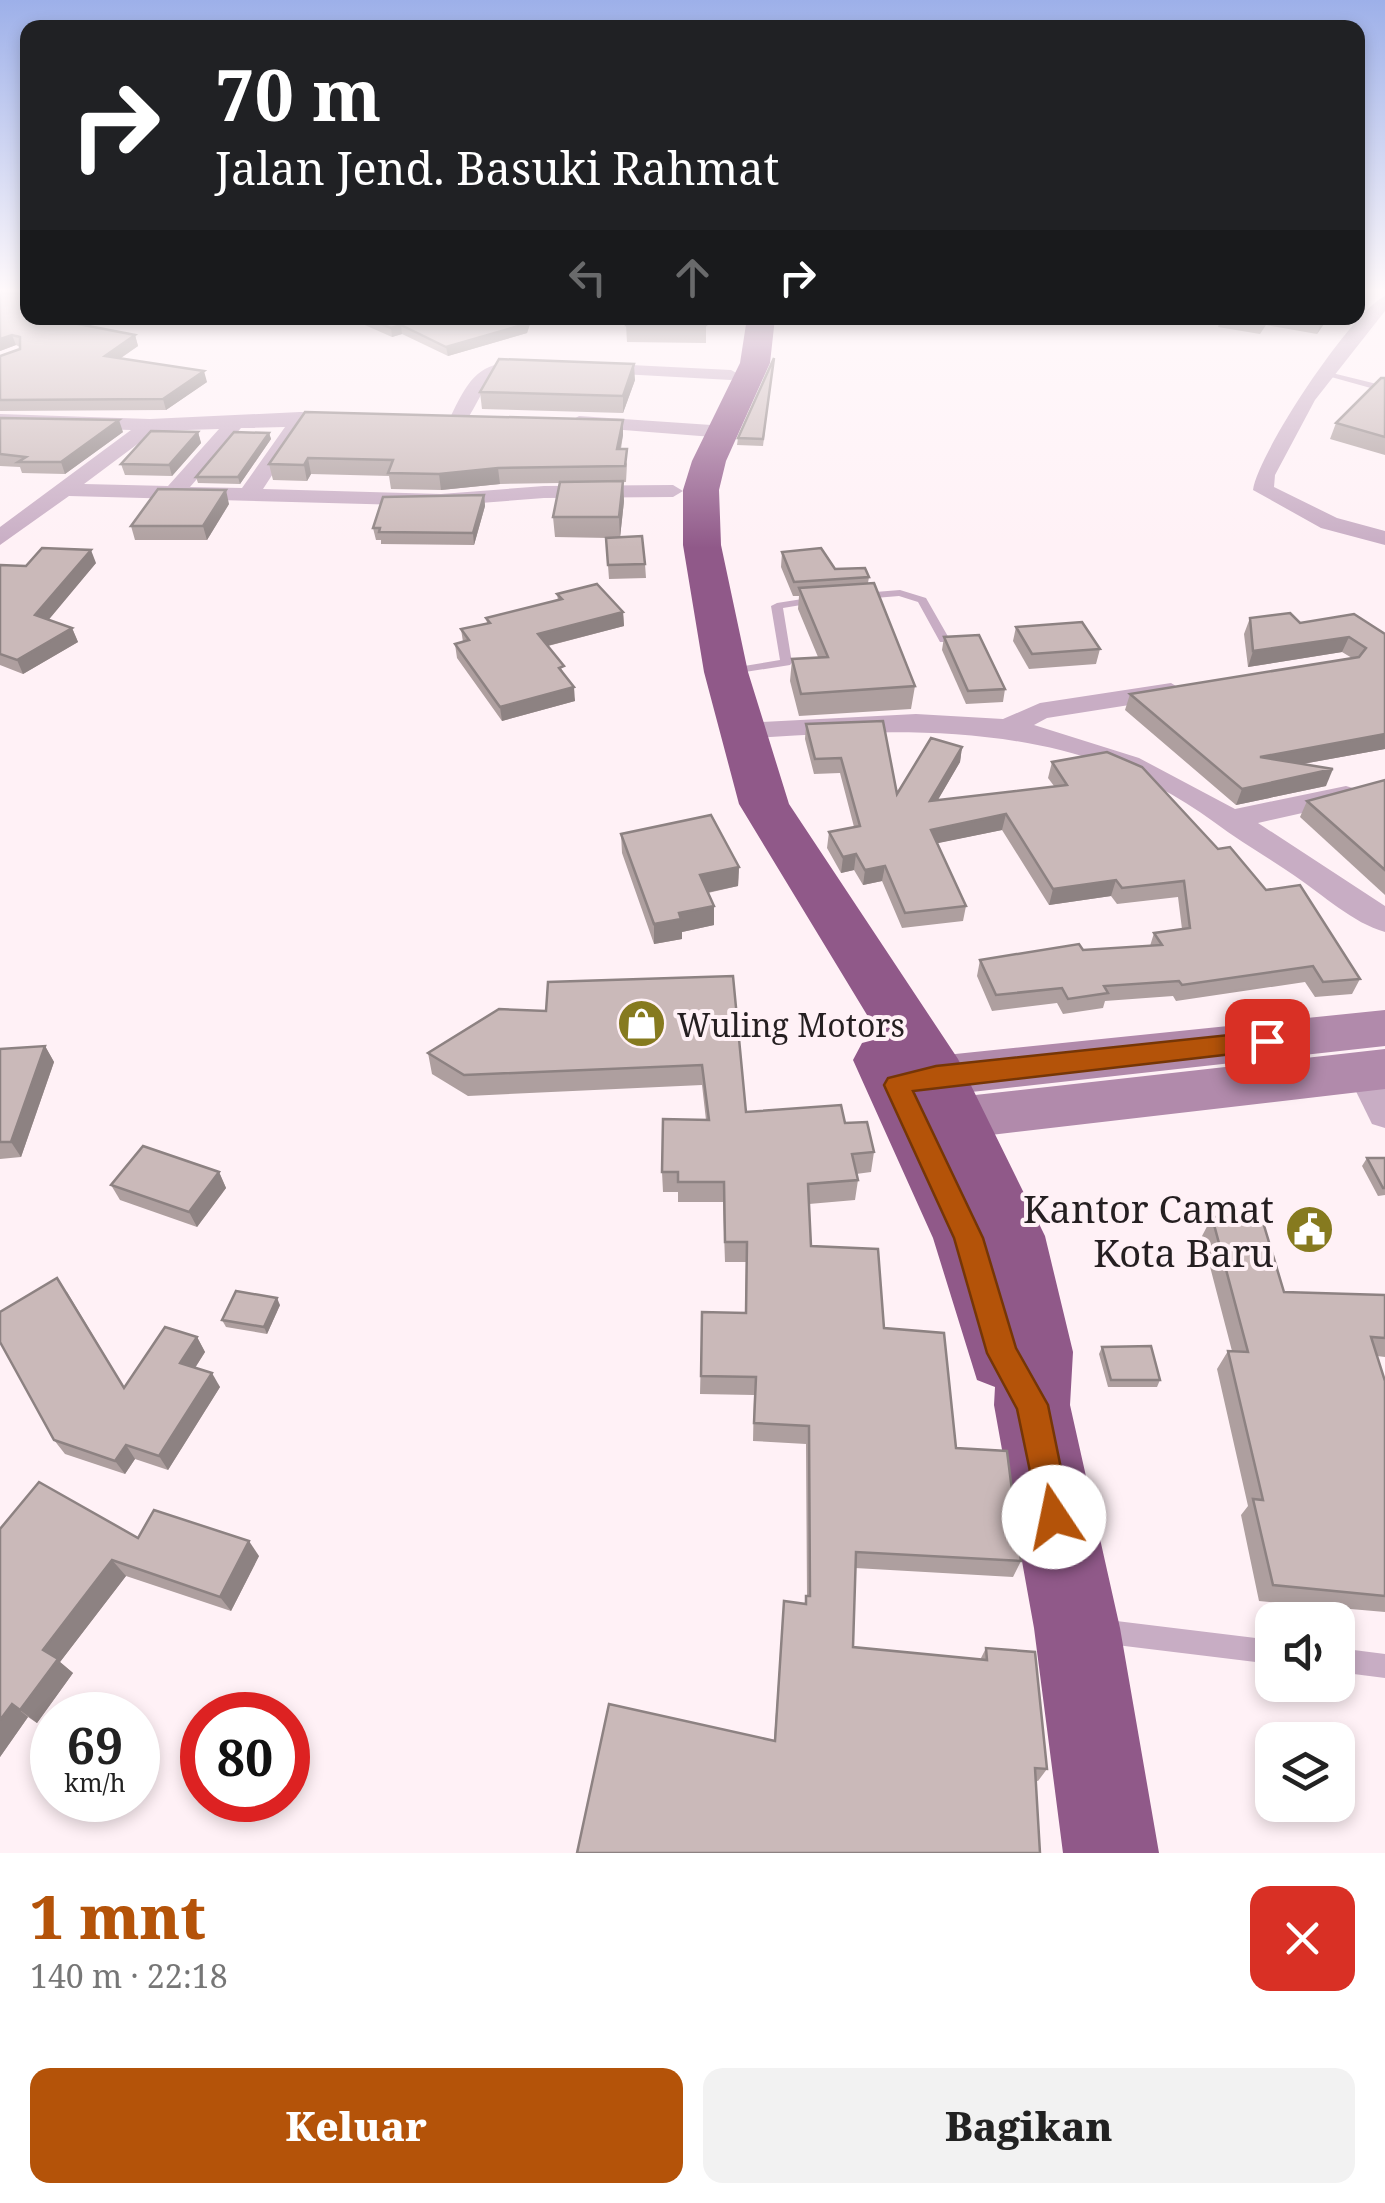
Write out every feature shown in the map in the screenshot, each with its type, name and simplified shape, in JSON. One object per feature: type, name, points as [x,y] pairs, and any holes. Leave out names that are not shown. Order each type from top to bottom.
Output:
[{"type":"highway","points":[[734,375],[713,430],[673,490],[683,588],[710,736],[730,807],[846,991],[927,1102]]},
{"type":"highway","points":[[713,430],[702,490],[702,545],[740,731],[764,804],[927,1102],[1002,1353],[1032,1405],[1076,1628],[1112,1853]]},
{"type":"main road","points":[[927,1102],[1380,1070]]},
{"type":"street","points":[[457,420],[479,375]]},
{"type":"street","points":[[1325,375],[1307,398],[1265,476],[1263,490],[1329,523],[1385,538]]},
{"type":"street","points":[[248,495],[300,418]]},
{"type":"street","points":[[0,420],[150,424],[360,419]]},
{"type":"street","points":[[174,492],[238,420]]},
{"type":"street","points":[[562,421],[713,430]]},
{"type":"street","points":[[0,538],[150,424]]},
{"type":"street","points":[[67,490],[440,500],[490,494],[673,490]]},
{"type":"street","points":[[1006,728],[1040,711],[1192,688]]},
{"type":"street","points":[[740,731],[870,723],[1006,728],[1086,747],[1168,782],[1385,921]]},
{"type":"street","points":[[1228,820],[1366,790]]},
{"type":"lane","points":[[1337,375],[1385,388]]},
{"type":"lane","points":[[841,598],[910,595],[922,600],[944,640]]},
{"type":"lane","points":[[726,672],[786,663],[777,606],[821,600]]},
{"type":"lane","points":[[1076,1628],[1255,1650]]},
{"type":"lane","points":[[1355,1662],[1385,1666]]},
{"type":"building","points":[[0,375],[197,375],[163,399],[0,400]]},
{"type":"building","points":[[490,375],[630,375],[623,396],[480,392]]},
{"type":"building","points":[[766,375],[772,375],[763,439],[738,438]]},
{"type":"building","points":[[1385,378],[1385,437],[1336,423]]},
{"type":"building","points":[[305,412],[623,420],[617,449],[627,449],[625,466],[498,468],[439,474],[388,473],[393,460],[308,458],[304,465],[269,464]]},
{"type":"building","points":[[0,418],[119,420],[61,462],[18,462],[26,457],[0,454]]},
{"type":"building","points":[[151,431],[198,432],[169,465],[121,464]]},
{"type":"building","points":[[234,432],[269,433],[238,477],[196,477]]},
{"type":"building","points":[[623,481],[619,517],[553,517],[560,482]]},
{"type":"building","points":[[158,489],[226,490],[203,526],[131,526]]},
{"type":"building","points":[[484,495],[473,533],[379,532],[380,528],[373,528],[383,497]]},
{"type":"building","points":[[642,536],[645,564],[608,565],[606,538]]},
{"type":"building","points":[[42,548],[91,550],[35,615],[72,628],[17,660],[0,654],[0,565],[26,566]]},
{"type":"building","points":[[821,548],[835,569],[865,568],[869,577],[794,582],[782,552]]},
{"type":"building","points":[[874,583],[915,686],[801,694],[792,659],[828,657],[799,588]]},
{"type":"building","points":[[597,584],[623,612],[538,634],[564,666],[559,668],[574,687],[500,707],[455,644],[469,640],[461,629],[490,623],[486,618],[562,599],[557,594]]},
{"type":"building","points":[[1290,613],[1300,623],[1354,614],[1385,634],[1385,734],[1260,757],[1333,769],[1242,789],[1130,694],[1359,657],[1366,648],[1349,637],[1253,651],[1250,618]]},
{"type":"building","points":[[1082,622],[1100,649],[1032,654],[1016,627]]},
{"type":"building","points":[[979,635],[1005,689],[968,691],[944,637]]},
{"type":"building","points":[[883,721],[897,794],[931,738],[962,747],[930,801],[1067,785],[1052,762],[1107,752],[1142,767],[1218,849],[1230,847],[1266,890],[1300,885],[1360,979],[1323,982],[1313,966],[1182,985],[1179,981],[1104,986],[1108,993],[1068,999],[1062,988],[996,995],[980,960],[1079,944],[1083,950],[1162,945],[1154,933],[1190,928],[1184,881],[1122,888],[1116,880],[1053,889],[1006,814],[931,830],[966,906],[905,913],[885,866],[865,870],[856,854],[843,857],[829,832],[860,826],[841,758],[815,759],[806,724]]},
{"type":"building","points":[[1385,780],[1385,870],[1307,801]]},
{"type":"building","points":[[711,815],[739,867],[700,875],[714,906],[679,913],[681,919],[654,924],[621,834]]},
{"type":"building","points":[[733,976],[746,1112],[841,1105],[845,1123],[867,1122],[874,1152],[852,1154],[858,1180],[808,1184],[811,1246],[878,1249],[884,1328],[944,1333],[956,1448],[1007,1451],[1021,1561],[856,1552],[853,1647],[987,1660],[986,1648],[1035,1652],[1047,1769],[1035,1768],[1040,1853],[577,1853],[609,1704],[775,1741],[784,1601],[806,1604],[806,1596],[810,1596],[809,1426],[754,1423],[756,1377],[701,1376],[702,1312],[746,1313],[747,1242],[725,1242],[724,1182],[678,1182],[678,1172],[662,1172],[663,1119],[709,1120],[702,1065],[464,1075],[428,1053],[499,1009],[546,1011],[548,982]]},
{"type":"building","points":[[45,1046],[11,1142],[0,1142],[0,1049]]},
{"type":"building","points":[[143,1146],[219,1172],[189,1212],[111,1185]]},
{"type":"building","points":[[1367,1158],[1385,1158],[1385,1188],[1383,1188]]},
{"type":"building","points":[[1212,1217],[1262,1219],[1284,1292],[1385,1295],[1385,1338],[1371,1337],[1385,1381],[1385,1596],[1273,1585],[1253,1499],[1263,1500],[1228,1351],[1248,1352]]},
{"type":"building","points":[[57,1278],[124,1388],[165,1327],[197,1337],[180,1363],[212,1373],[159,1456],[126,1445],[115,1461],[54,1440],[0,1342],[0,1312]]},
{"type":"building","points":[[236,1291],[277,1298],[264,1327],[222,1320]]},
{"type":"building","points":[[1151,1346],[1160,1380],[1111,1380],[1102,1347]]},
{"type":"building","points":[[39,1482],[138,1538],[154,1510],[249,1541],[220,1597],[112,1560],[43,1650],[58,1659],[20,1710],[12,1704],[0,1720],[0,1529]]},
{"type":"place","name":"Wuling Motors","points":[[642,1024]]},
{"type":"place","name":"Kantor Camat Kota Baru","points":[[1309,1230]]},
{"type":"route","points":[[1054,1517],[1032,1405],[1002,1353],[968,1238],[897,1085],[936,1076],[1267,1041]]}]
